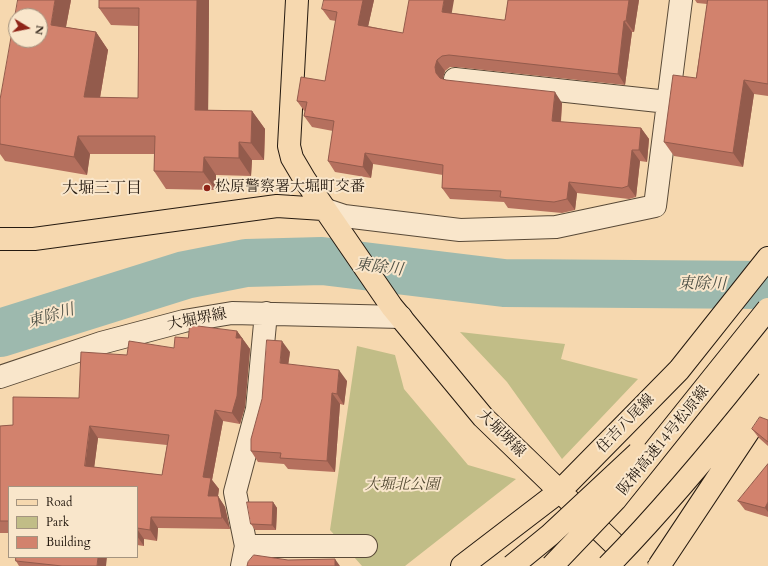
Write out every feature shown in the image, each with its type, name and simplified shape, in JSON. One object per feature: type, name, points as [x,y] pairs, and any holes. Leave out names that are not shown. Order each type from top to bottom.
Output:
[{"type":"main road","name":"大堀堺線","points":[[297,0],[289,146],[292,158],[329,217],[397,312],[483,417],[560,491],[633,565]]},
{"type":"main road","points":[[0,239],[34,239],[277,206],[329,217]]},
{"type":"main road","name":"住吉八尾線","points":[[462,566],[560,491],[679,370],[768,258]]},
{"type":"main road","name":"阪神高速14号松原線","points":[[552,566],[615,500],[768,309]]},
{"type":"main road","points":[[608,566],[646,528],[718,444],[768,381]]},
{"type":"main road","points":[[512,566],[616,475],[711,382]]},
{"type":"main road","points":[[659,566],[768,402]]},
{"type":"main road","points":[[633,565],[768,411]]},
{"type":"street","points":[[329,217],[344,216],[460,230],[556,226],[655,206],[681,0]]},
{"type":"street","points":[[455,79],[668,102]]},
{"type":"street","name":"大堀堺線","points":[[0,376],[101,343],[184,321],[232,313],[397,312]]},
{"type":"street","points":[[266,313],[257,410],[234,492],[244,556],[366,546]]},
{"type":"green space","points":[[460,332],[565,344],[561,359],[638,379],[562,459],[507,382]]},
{"type":"green space","name":"大堀北公園","points":[[357,346],[395,355],[404,389],[468,465],[516,479],[405,566],[362,566],[330,530]]},
{"type":"building","points":[[18,0],[55,0],[51,25],[96,32],[84,97],[138,98],[139,8],[99,8],[99,0],[197,0],[195,110],[252,111],[251,143],[239,142],[239,158],[204,157],[203,172],[154,171],[155,136],[78,136],[74,157],[0,144],[0,100],[9,48],[48,48],[48,8],[17,8]]},
{"type":"building","points":[[324,0],[363,0],[358,25],[403,33],[409,0],[444,0],[442,12],[505,20],[508,0],[629,0],[626,21],[624,21],[618,74],[449,55],[442,56],[437,60],[435,67],[436,73],[440,78],[446,80],[555,92],[552,121],[641,128],[639,150],[632,150],[628,186],[622,188],[569,182],[567,199],[554,202],[500,197],[501,191],[442,188],[443,165],[365,153],[363,167],[328,161],[334,121],[304,116],[307,102],[297,101],[301,77],[325,81],[337,12],[322,9]]},
{"type":"building","points":[[708,0],[768,0],[768,84],[744,80],[733,153],[664,142],[673,75],[696,78]]},
{"type":"building","points":[[190,325],[237,331],[236,338],[242,338],[237,396],[232,413],[215,410],[203,477],[211,478],[208,496],[218,496],[222,518],[151,517],[150,530],[138,528],[138,486],[8,486],[8,521],[0,521],[0,426],[13,425],[13,397],[79,398],[81,352],[127,355],[129,341],[174,348],[175,337],[188,338]],"holes":[[[90,426],[169,435],[162,475],[85,466]]]},
{"type":"building","points":[[267,340],[282,341],[280,363],[339,370],[337,394],[332,393],[327,461],[280,458],[281,453],[251,451],[251,439],[262,399]]},
{"type":"building","points":[[760,417],[768,420],[768,442],[752,429]]},
{"type":"building","points":[[768,464],[768,502],[765,508],[738,501]]},
{"type":"building","points":[[247,502],[273,502],[272,525],[251,524]]},
{"type":"building","points":[[254,555],[288,560],[335,559],[335,566],[247,566],[248,562]]},
{"type":"building","points":[[16,558],[98,558],[97,566],[62,566],[16,561]]},
{"type":"waterway","name":"東除川","points":[[0,333],[185,275],[246,263],[322,261],[504,283],[768,285]]},
{"type":"place","name":"松原警察署大堀町交番","points":[[207,188]]},
{"type":"district","name":"大堀三丁目","points":[[102,189]]}]
